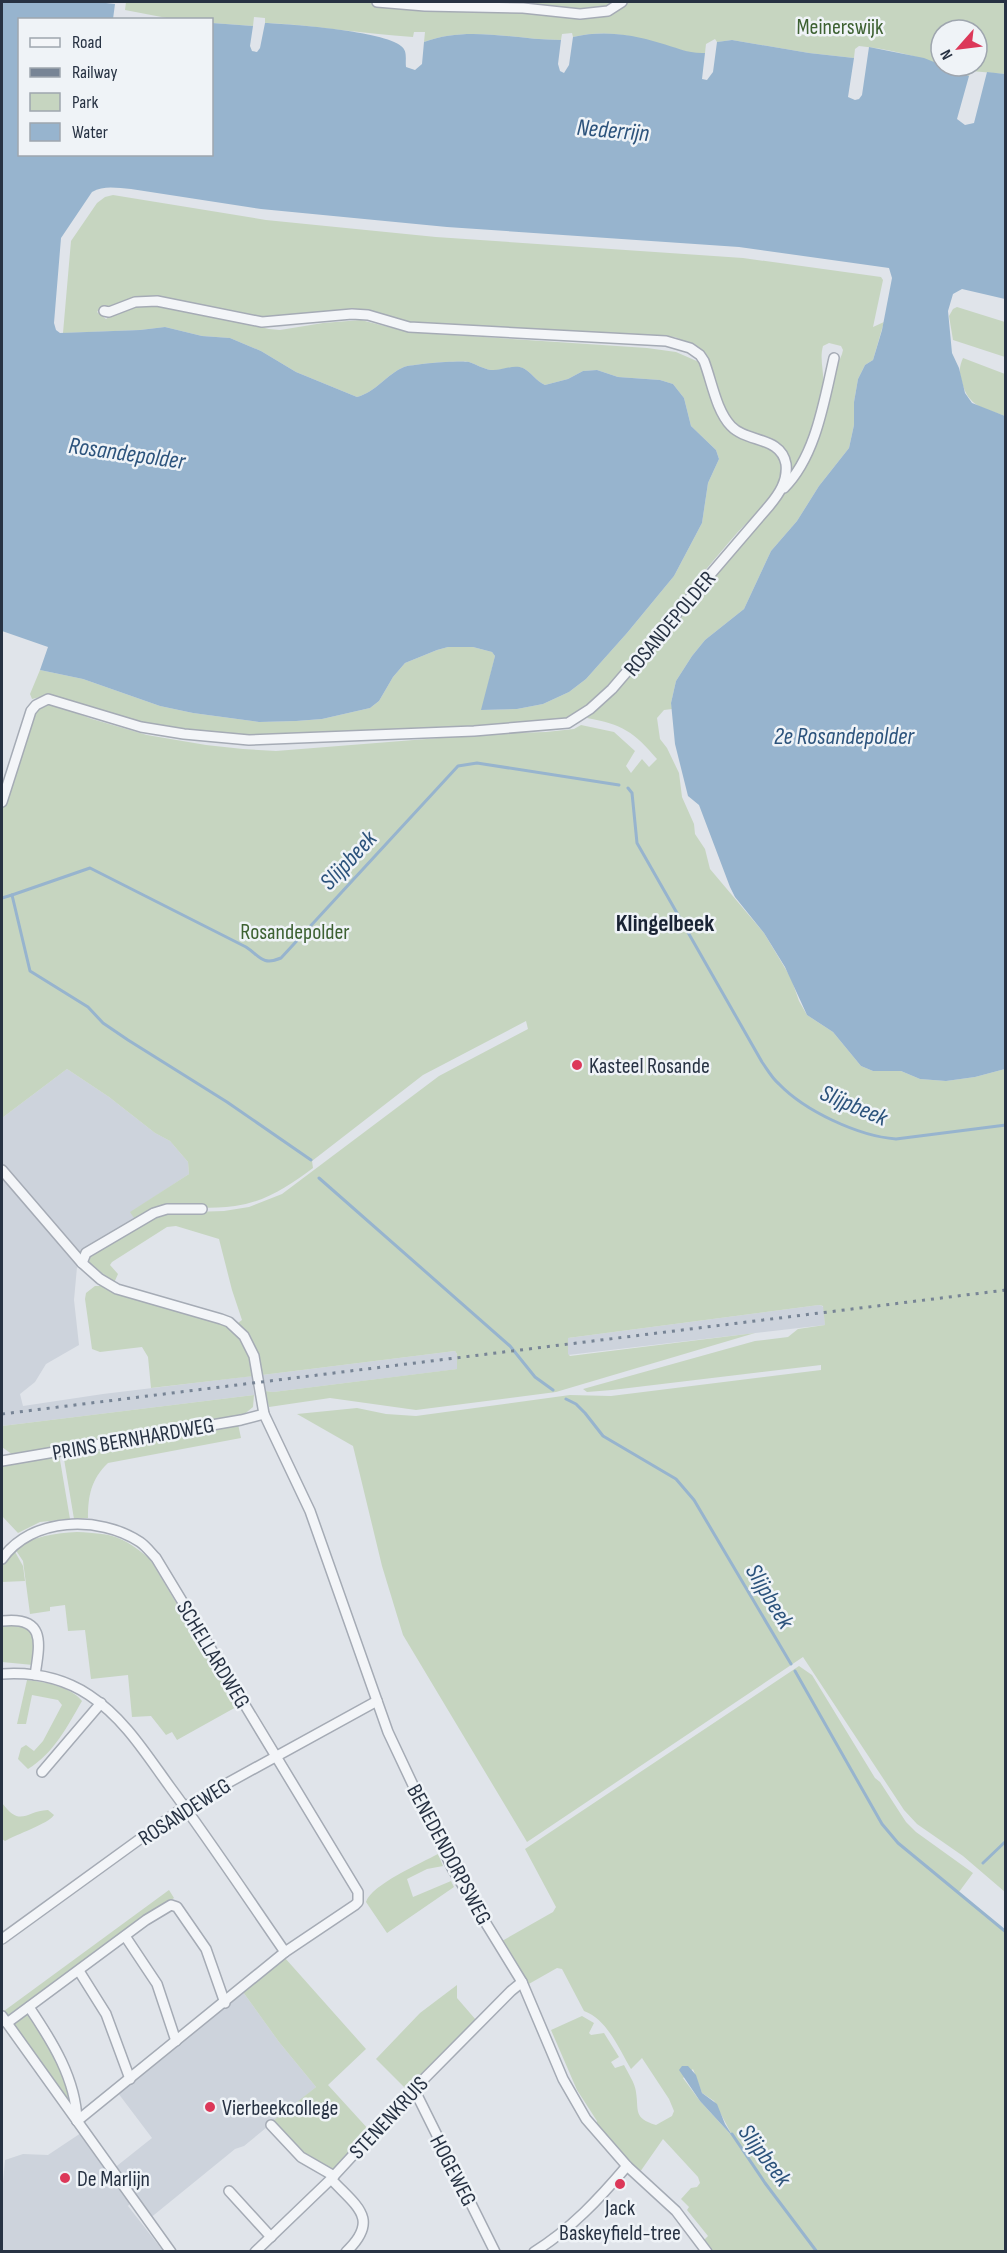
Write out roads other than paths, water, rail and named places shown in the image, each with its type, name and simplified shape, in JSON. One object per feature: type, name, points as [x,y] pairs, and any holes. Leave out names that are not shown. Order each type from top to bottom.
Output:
[{"type":"street","points":[[376,2],[425,6],[523,8],[580,14],[608,11],[622,2]]},
{"type":"street","points":[[104,311],[109,312],[144,300],[262,322],[352,314],[368,315],[409,327],[632,339],[680,344],[700,355],[704,361],[722,412],[733,429],[776,447],[783,453],[787,469],[782,490]]},
{"type":"street","name":"ROSANDEPOLDER","points":[[2,802],[31,711],[36,705],[48,699],[141,727],[249,741],[474,731],[568,723],[590,709],[618,683],[793,479],[814,436],[834,358]]},
{"type":"street","name":"BENEDENDORPSWEG","points":[[2,1170],[82,1263],[100,1279],[117,1289],[221,1319],[236,1327],[244,1336],[254,1356],[264,1414],[310,1511],[377,1701],[402,1763],[452,1868],[522,1982],[575,2102],[602,2139],[627,2166],[676,2211],[707,2252]]},
{"type":"street","points":[[82,1263],[86,1253],[154,1213],[167,1209],[202,1209]]},
{"type":"street","name":"PRINS BERNHARDWEG","points":[[2,1461],[241,1420],[264,1414]]},
{"type":"street","name":"SCHELLARDWEG","points":[[2,1559],[16,1542],[28,1535],[72,1524],[90,1525],[121,1532],[142,1543],[156,1558],[274,1757],[358,1892],[358,1902],[285,1952]]},
{"type":"street","points":[[2,1622],[19,1619],[25,1621],[34,1630],[39,1643],[35,1675]]},
{"type":"street","points":[[2,1674],[35,1675],[59,1680],[88,1694],[123,1724],[285,1952],[77,2121]]},
{"type":"street","name":"ROSANDEWEG","points":[[2,1939],[184,1807],[377,1701]]},
{"type":"street","points":[[42,1772],[101,1703]]},
{"type":"street","points":[[171,2252],[4,2019],[29,2007],[166,1906],[171,1905],[177,1907],[206,1949],[225,2003]]},
{"type":"street","points":[[125,1936],[157,1984],[176,2042]]},
{"type":"street","points":[[79,1971],[106,2014],[130,2079]]},
{"type":"street","name":"STENENKRUIS","points":[[255,2252],[332,2178],[414,2089],[522,1982]]},
{"type":"street","points":[[29,2007],[59,2054],[77,2108],[77,2121]]},
{"type":"street","name":"HOGEWEG","points":[[414,2089],[495,2252]]},
{"type":"street","points":[[271,2125],[301,2157],[332,2178],[359,2210],[363,2217],[363,2232],[346,2252]]},
{"type":"street","points":[[534,2252],[563,2232],[586,2212],[627,2166]]},
{"type":"street","points":[[228,2191],[271,2237]]},
{"type":"water","points":[[2,2],[115,4],[113,18],[18,18],[18,156],[213,156],[213,23],[253,26],[250,46],[252,51],[257,52],[260,48],[265,23],[336,29],[376,36],[401,46],[405,53],[406,67],[415,70],[422,64],[424,42],[441,37],[475,34],[561,40],[558,64],[560,71],[564,73],[569,65],[573,37],[595,34],[627,35],[688,51],[705,53],[702,79],[707,80],[713,72],[717,42],[732,40],[854,58],[848,97],[855,100],[862,95],[869,47],[929,60],[929,78],[968,78],[957,119],[965,125],[974,123],[989,72],[1005,74],[1005,299],[962,289],[953,294],[948,311],[952,353],[959,368],[965,393],[972,403],[1005,416],[1005,1069],[975,1077],[946,1081],[920,1079],[901,1071],[873,1071],[861,1066],[833,1032],[807,1015],[785,967],[764,933],[735,897],[730,887],[699,805],[688,796],[675,744],[671,703],[676,681],[705,640],[744,609],[771,551],[797,521],[819,486],[849,448],[854,425],[854,402],[858,379],[865,365],[873,360],[882,330],[892,278],[889,268],[739,247],[447,227],[261,209],[131,189],[106,188],[92,192],[61,238],[54,323],[56,330],[60,333],[165,327],[202,336],[230,338],[261,351],[296,372],[357,397],[364,395],[404,367],[447,362],[469,362],[491,370],[519,367],[545,385],[568,379],[583,371],[597,370],[618,377],[660,380],[673,384],[684,398],[691,426],[716,450],[719,459],[708,483],[702,523],[674,576],[586,679],[569,692],[543,704],[517,709],[481,710],[495,656],[492,652],[473,647],[448,647],[405,663],[393,677],[379,701],[370,708],[322,719],[259,722],[160,706],[83,679],[40,670],[48,647],[2,631]]},
{"type":"water","points":[[682,2066],[688,2066],[696,2075],[702,2093],[717,2104],[734,2138],[700,2101],[679,2070]]},
{"type":"waterway","name":"Slijpbeek","points":[[12,895],[90,868],[246,947],[262,959],[275,960],[281,958],[458,766],[477,763],[619,785]]},
{"type":"waterway","name":"Slijpbeek","points":[[628,788],[632,793],[637,843],[762,1062],[774,1079],[790,1094],[803,1104],[833,1120],[881,1137],[896,1139],[1006,1125]]},
{"type":"waterway","name":"Slijpbeek","points":[[2,898],[12,895],[30,971],[88,1007],[103,1023],[128,1040],[227,1102],[311,1160]]},
{"type":"waterway","name":"Slijpbeek","points":[[319,1178],[510,1346],[535,1377],[553,1390]]},
{"type":"waterway","name":"Slijpbeek","points":[[566,1399],[576,1404],[603,1436],[676,1479],[694,1500],[791,1664]]},
{"type":"waterway","name":"Slijpbeek","points":[[795,1671],[882,1824],[898,1843],[1006,1932]]},
{"type":"waterway","points":[[983,1863],[1006,1841]]},
{"type":"waterway","name":"Slijpbeek","points":[[732,2134],[765,2183],[817,2252]]},
{"type":"railway","points":[[2,1414],[1006,1290]]},
{"type":"place","name":"Kasteel Rosande","points":[[577,1065]]},
{"type":"place","name":"Vierbeekcollege","points":[[210,2107]]},
{"type":"place","name":"De Marlijn","points":[[65,2178]]},
{"type":"place","name":"Jack Baskeyfield-tree","points":[[620,2184]]},
{"type":"district","name":"Klingelbeek","points":[[665,923]]},
{"type":"park label","name":"Meinerswijk","points":[[840,26]]},
{"type":"park label","name":"Rosandepolder","points":[[295,931]]},
{"type":"water label","name":"Nederrijn","points":[[613,130]]},
{"type":"water label","name":"Rosandepolder","points":[[127,453]]},
{"type":"water label","name":"2e Rosandepolder","points":[[844,736]]}]
